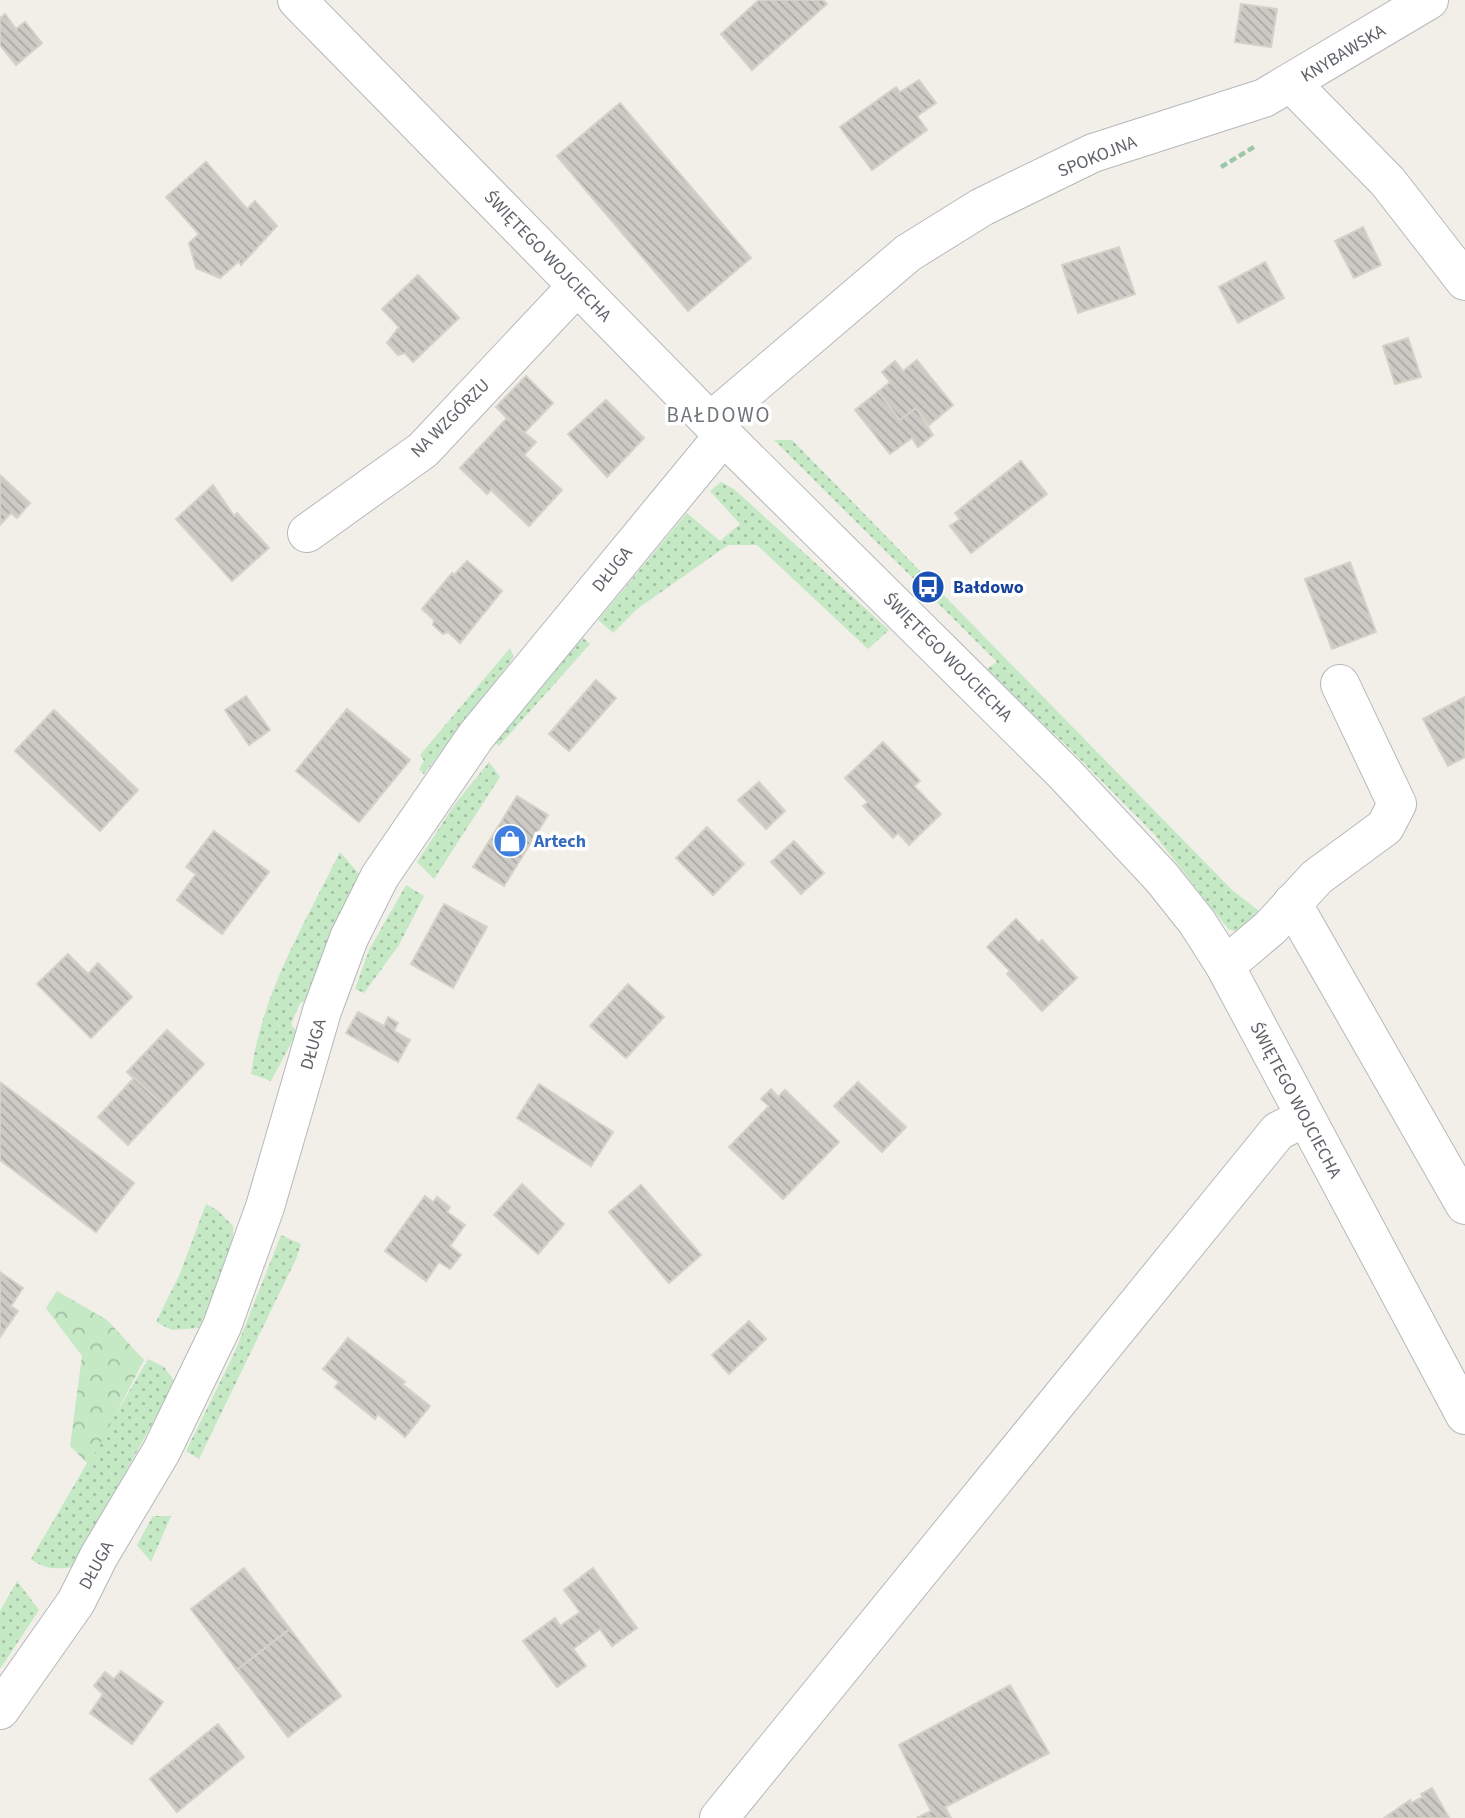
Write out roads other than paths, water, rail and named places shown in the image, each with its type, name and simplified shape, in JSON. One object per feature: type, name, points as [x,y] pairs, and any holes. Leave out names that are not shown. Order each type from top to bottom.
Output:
[{"type":"street","name":"ŚWIĘTEGO WOJCIECHA","points":[[297,0],[577,286],[1065,774],[1162,878],[1198,922],[1224,966],[1465,1415]]},
{"type":"street","name":"KNYBAWSKA","points":[[1292,84],[1429,0]]},
{"type":"street","points":[[1292,84],[1388,182],[1465,281]]},
{"type":"street","name":"SPOKOJNA","points":[[718,428],[908,253],[982,207],[1093,153],[1264,98],[1292,84]]},
{"type":"street","name":"NA WZGÓRZU","points":[[307,533],[423,450],[577,286]]},
{"type":"street","name":"DŁUGA","points":[[0,1710],[76,1602],[99,1556],[161,1452],[222,1326],[265,1207],[322,1010],[349,938],[380,876],[476,736],[718,428]]},
{"type":"street","points":[[1224,966],[1293,903],[1317,877],[1385,827],[1397,804],[1340,684]]},
{"type":"street","points":[[1293,903],[1465,1205]]},
{"type":"street","points":[[719,1818],[1278,1131],[1304,1118]]},
{"type":"place","name":"Bałdowo","points":[[928,587]]},
{"type":"place","name":"Artech","points":[[510,841]]},
{"type":"district","name":"BAŁDOWO","points":[[719,415]]}]
